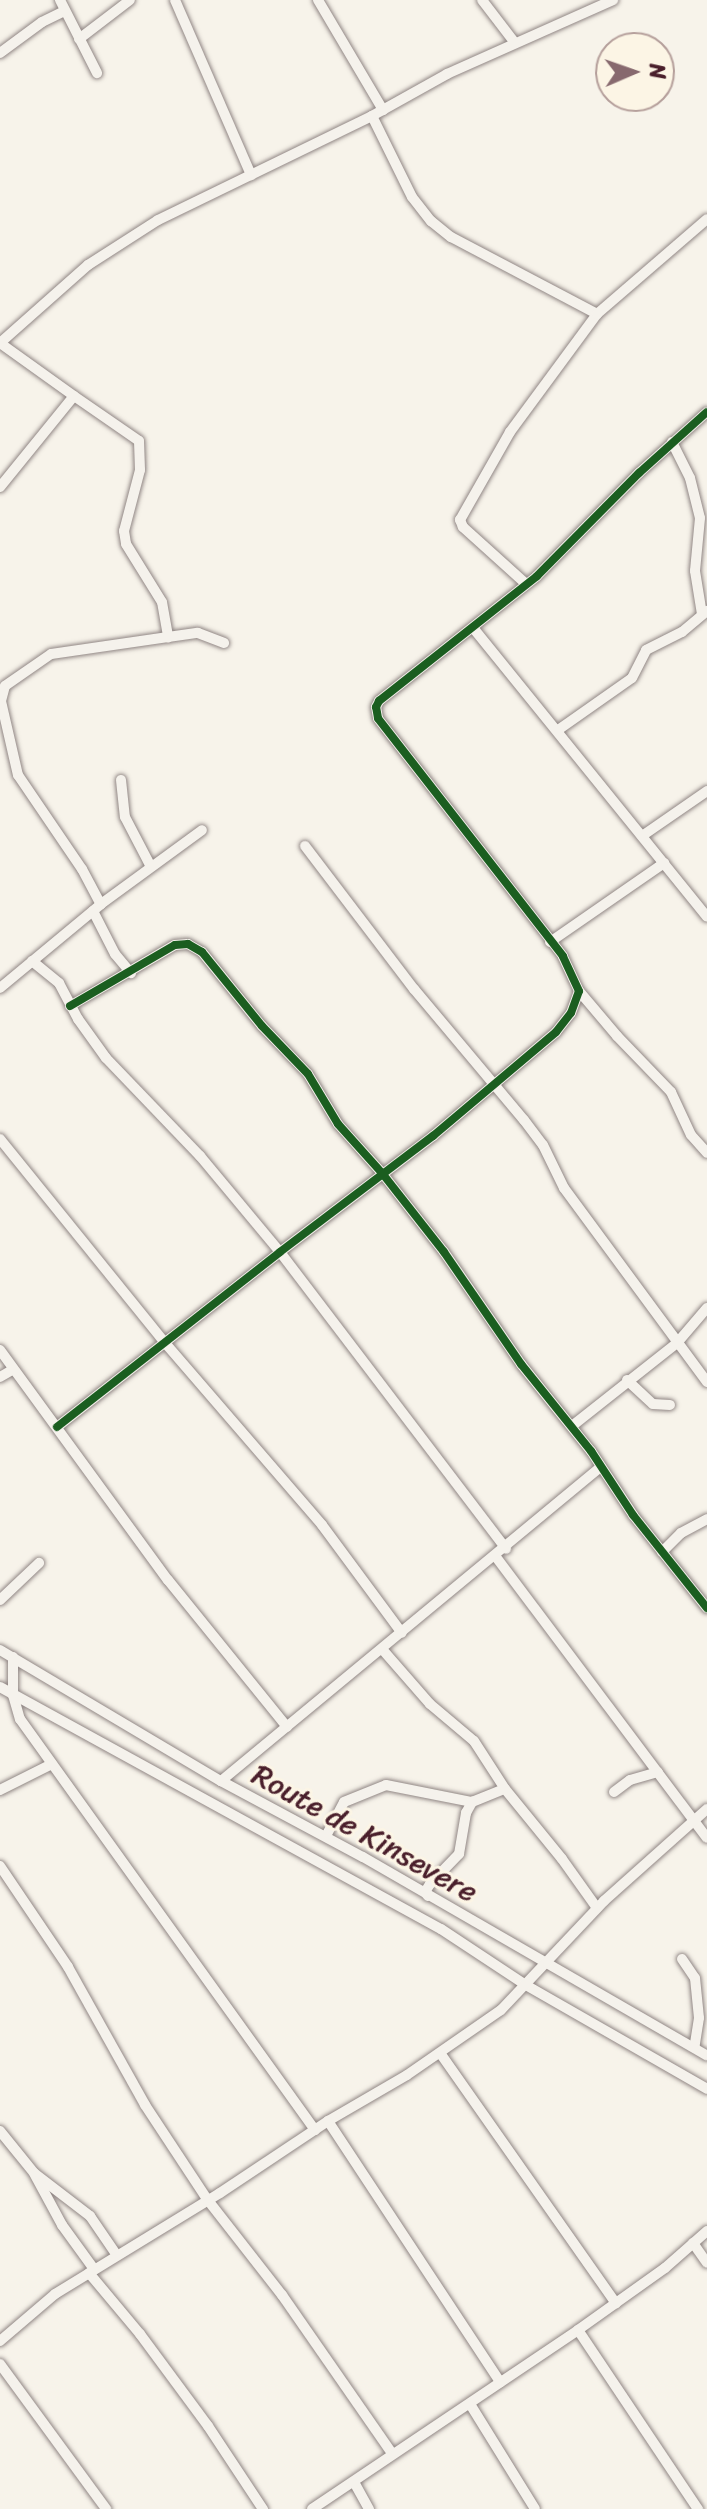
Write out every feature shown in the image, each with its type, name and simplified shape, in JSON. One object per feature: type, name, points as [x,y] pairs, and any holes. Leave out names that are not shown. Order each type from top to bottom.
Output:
[{"type":"street","points":[[60,0],[97,73]]},
{"type":"street","points":[[79,39],[130,0]]},
{"type":"street","points":[[175,0],[251,175]]},
{"type":"street","points":[[318,0],[383,110]]},
{"type":"street","points":[[482,0],[515,43]]},
{"type":"street","points":[[168,637],[162,602],[126,544],[124,531],[140,470],[139,441],[0,343],[101,256],[158,220],[372,116],[447,74],[613,0]]},
{"type":"street","points":[[0,53],[42,22],[65,11]]},
{"type":"street","points":[[372,116],[412,197],[431,221],[451,237],[597,314]]},
{"type":"street","points":[[525,583],[463,527],[460,520],[510,432],[597,314],[707,219]]},
{"type":"street","points":[[0,487],[74,396]]},
{"type":"street","points":[[707,412],[672,442],[537,576],[474,629],[379,701],[376,713],[563,956],[579,991],[617,1036],[666,1085],[691,1135],[707,1153]]},
{"type":"street","points":[[558,730],[632,678],[646,650],[682,632],[704,612],[695,571],[700,518],[690,478],[672,442]]},
{"type":"street","points":[[474,629],[707,917]]},
{"type":"street","points":[[131,973],[115,954],[82,869],[18,775],[1,701],[5,686],[51,654],[198,633],[224,643]]},
{"type":"street","points":[[121,780],[125,817],[151,867]]},
{"type":"street","points":[[642,836],[707,791]]},
{"type":"street","points":[[0,988],[97,907],[202,830]]},
{"type":"street","points":[[305,846],[365,927],[543,1145],[564,1188],[707,1382]]},
{"type":"street","points":[[550,942],[664,863]]},
{"type":"street","points":[[70,1006],[175,945],[188,944],[202,952],[275,1041],[308,1074],[338,1124],[382,1173],[444,1252],[521,1364],[572,1426],[662,1552],[707,1608]]},
{"type":"street","points":[[32,961],[53,976],[106,1058],[200,1156],[280,1252],[506,1549]]},
{"type":"street","points":[[57,1427],[433,1136],[556,1032],[571,1013],[579,991]]},
{"type":"street","points":[[0,1139],[166,1344],[322,1525],[402,1633]]},
{"type":"street","points":[[572,1426],[677,1343],[707,1308]]},
{"type":"street","points":[[0,1350],[168,1580],[287,1727]]},
{"type":"street","points":[[0,1377],[12,1370]]},
{"type":"street","points":[[627,1380],[653,1404],[670,1405]]},
{"type":"street","points":[[221,1781],[506,1549],[601,1467]]},
{"type":"street","points":[[662,1552],[681,1533],[707,1519]]},
{"type":"street","points":[[496,1557],[707,1838]]},
{"type":"street","points":[[0,1600],[39,1563]]},
{"type":"street","points":[[382,1649],[430,1704],[474,1741],[505,1789],[597,1908]]},
{"type":"street","name":"Route de Kinsevere","points":[[0,1650],[221,1781],[326,1836],[707,2056]]},
{"type":"street","points":[[13,1657],[13,1695],[20,1719],[315,2130]]},
{"type":"street","points":[[0,1687],[441,1929],[524,1984],[707,2089]]},
{"type":"street","points":[[0,1790],[52,1764]]},
{"type":"street","points":[[614,1792],[630,1780],[658,1772]]},
{"type":"street","points":[[326,1836],[344,1802],[386,1785],[472,1802],[505,1789]]},
{"type":"street","points":[[428,1896],[425,1892],[430,1884],[459,1854],[466,1813],[472,1802]]},
{"type":"street","points":[[0,2341],[55,2294],[440,2053],[501,2010],[597,1908],[707,1809]]},
{"type":"street","points":[[0,1866],[68,1967],[145,2105],[207,2199],[282,2295],[392,2453]]},
{"type":"street","points":[[682,1959],[695,1978],[703,2014],[694,2048]]},
{"type":"street","points":[[440,2053],[616,2303]]},
{"type":"street","points":[[328,2121],[500,2382]]},
{"type":"street","points":[[0,2131],[34,2173],[92,2271],[196,2409],[263,2509]]},
{"type":"street","points":[[34,2173],[90,2216],[116,2254]]},
{"type":"street","points":[[312,2509],[578,2330],[707,2231]]},
{"type":"street","points":[[693,2243],[707,2263]]},
{"type":"street","points":[[578,2330],[698,2509]]},
{"type":"street","points":[[0,2364],[106,2509]]},
{"type":"street","points":[[470,2404],[535,2509]]},
{"type":"street","points":[[354,2482],[369,2509]]},
{"type":"cycle path","points":[[57,1427],[433,1136],[556,1032],[571,1013],[579,991],[563,956],[378,718],[376,707],[379,701],[537,576],[639,473],[707,412]]},
{"type":"cycle path","points":[[70,1006],[175,945],[188,944],[202,952],[262,1026],[308,1074],[338,1124],[382,1173],[444,1252],[521,1364],[591,1451],[633,1515],[707,1608]]}]
